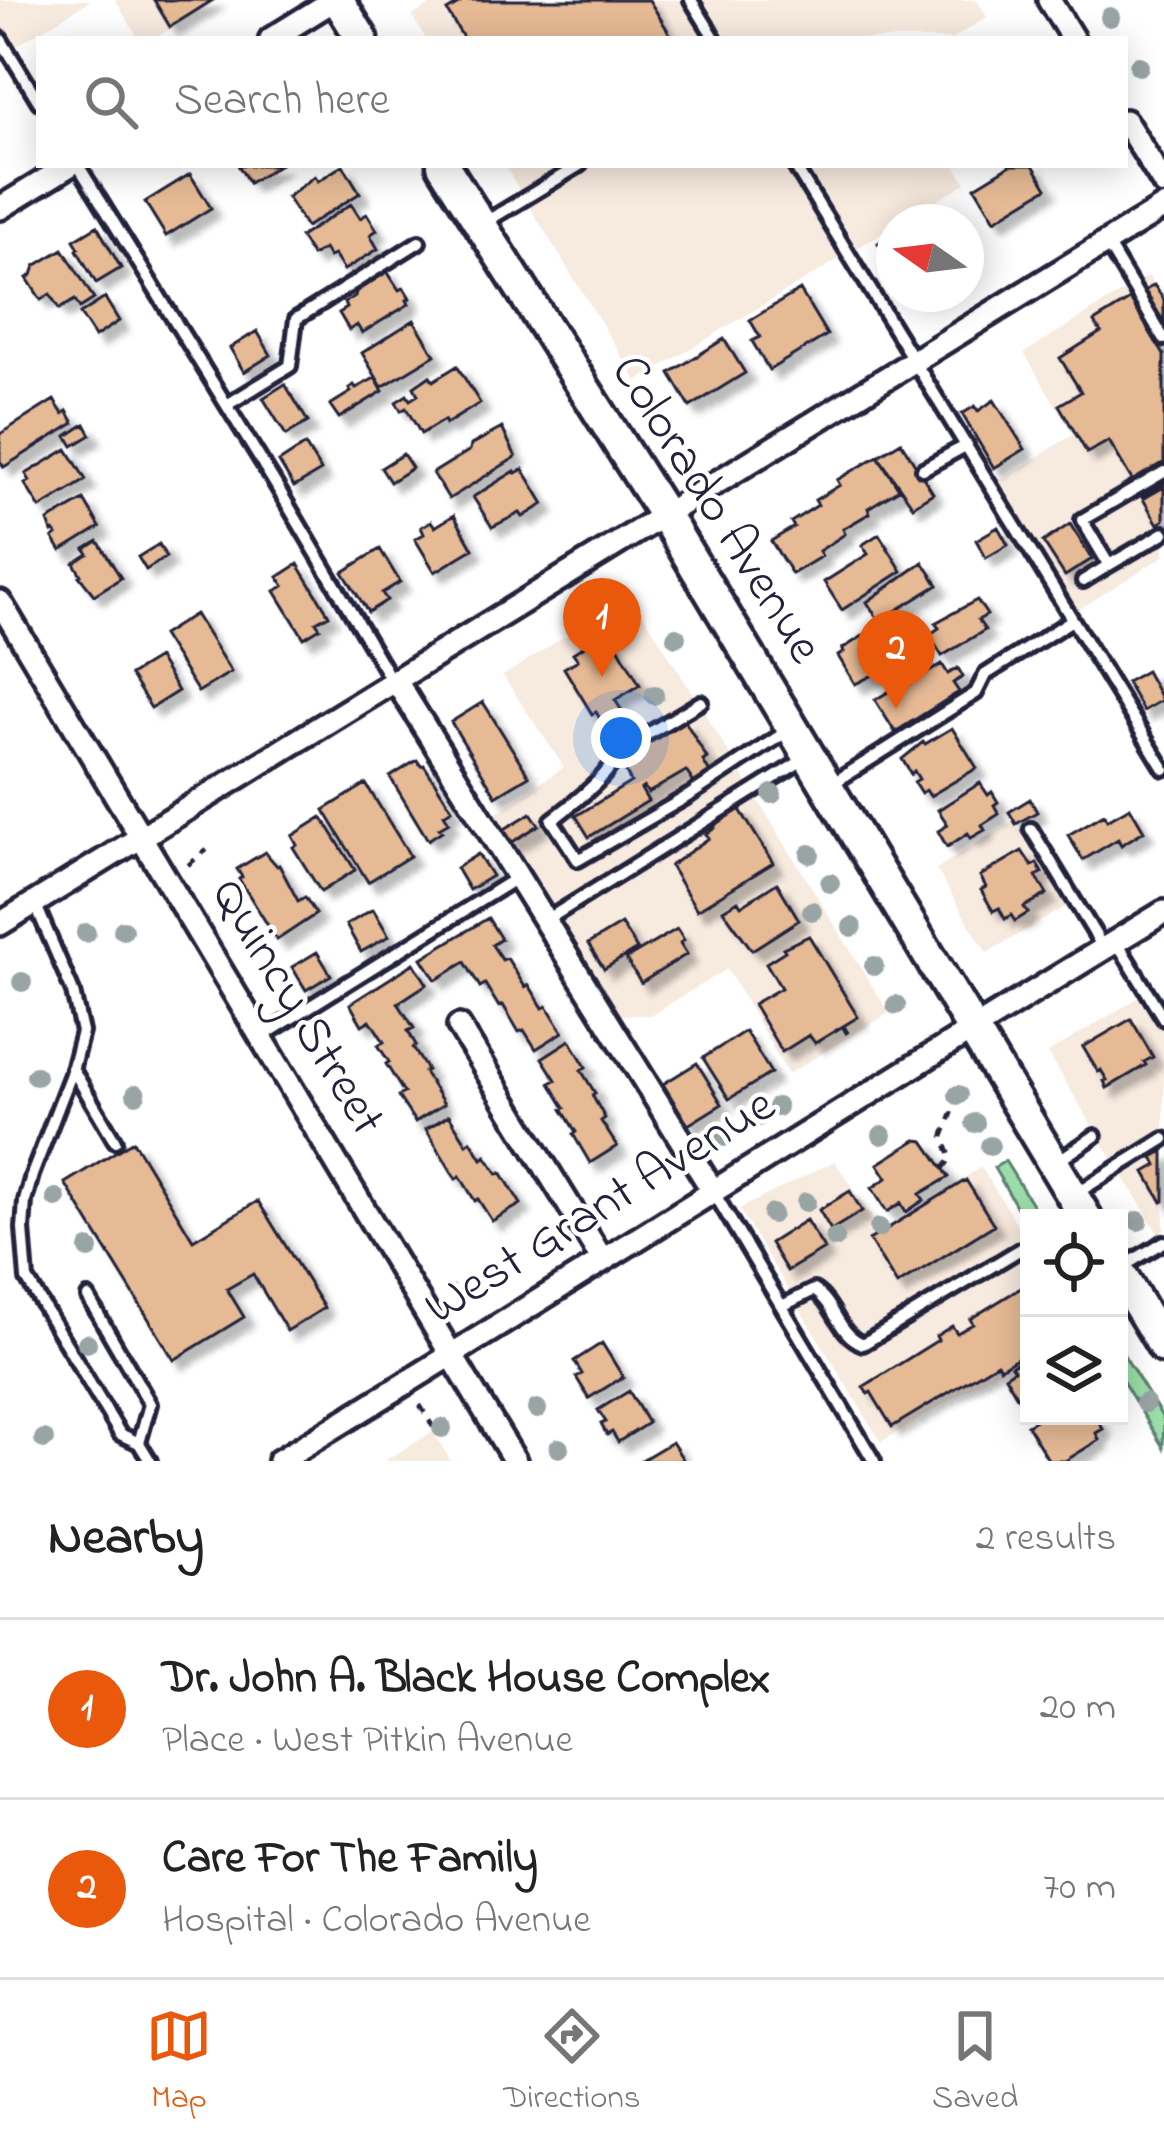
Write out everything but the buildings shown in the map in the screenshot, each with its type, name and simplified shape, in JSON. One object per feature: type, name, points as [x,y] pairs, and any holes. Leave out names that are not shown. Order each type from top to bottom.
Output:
[{"type":"street","points":[[276,36],[336,0],[360,36]]},
{"type":"street","points":[[1049,0],[1071,36]]},
{"type":"street","points":[[1128,127],[1164,184]]},
{"type":"street","points":[[0,208],[69,168]]},
{"type":"street","name":"Colorado Avenue","points":[[444,168],[665,516],[1077,1209]]},
{"type":"street","points":[[0,924],[1164,207]]},
{"type":"street","name":"Quincy Street","points":[[0,602],[515,1461]]},
{"type":"street","points":[[394,682],[713,1191]]},
{"type":"street","name":"West Grant Avenue","points":[[279,1461],[1164,912]]},
{"type":"street","points":[[459,1027],[602,1259]]},
{"type":"street","points":[[1128,1285],[1164,1347]]},
{"type":"lane","points":[[691,0],[714,36]]},
{"type":"lane","points":[[0,38],[36,97]]},
{"type":"lane","points":[[76,168],[227,405],[394,682]]},
{"type":"lane","points":[[481,225],[575,168]]},
{"type":"lane","points":[[796,168],[1164,769]]},
{"type":"lane","points":[[227,405],[290,366],[296,319],[419,242]]},
{"type":"lane","points":[[1106,243],[1164,339]]},
{"type":"lane","points":[[923,470],[967,445]]},
{"type":"lane","points":[[1109,565],[1082,520],[1164,472]]},
{"type":"lane","points":[[1083,581],[1164,533]]},
{"type":"lane","points":[[827,786],[976,693],[985,676],[1072,620]]},
{"type":"lane","points":[[701,702],[617,754],[580,800],[552,820],[578,860],[792,728]]},
{"type":"lane","points":[[545,921],[809,757]]},
{"type":"lane","points":[[1031,830],[1164,1018]]},
{"type":"lane","points":[[261,1037],[518,877]]},
{"type":"lane","points":[[35,903],[76,1000],[82,1032],[25,1202],[27,1279],[120,1434],[139,1443],[150,1461]]},
{"type":"lane","points":[[72,1068],[115,1141]]},
{"type":"lane","points":[[1053,1164],[1095,1136]]},
{"type":"lane","points":[[1080,1209],[1164,1139]]},
{"type":"lane","points":[[713,1191],[874,1461]]},
{"type":"lane","points":[[1128,1264],[1164,1242]]},
{"type":"lane","points":[[782,1306],[814,1290],[822,1294],[848,1338],[862,1344],[1020,1249]]},
{"type":"lane","points":[[88,1297],[149,1404],[139,1443]]},
{"type":"path","points":[[188,865],[207,850]]},
{"type":"path","points":[[843,1026],[852,1041]]},
{"type":"path","points":[[943,1169],[951,1157],[943,1137],[953,1111]]},
{"type":"path","points":[[447,1291],[471,1277],[483,1298]]},
{"type":"path","points":[[420,1406],[433,1427]]},
{"type":"shaded area","points":[[0,0],[91,0],[0,56]]},
{"type":"shaded area","points":[[115,0],[218,0],[159,36],[137,36]]},
{"type":"shaded area","points":[[439,0],[977,0],[987,17],[957,36],[424,36],[412,16]]},
{"type":"shaded area","points":[[506,168],[957,168],[966,183],[930,204],[876,204],[876,237],[637,381]]},
{"type":"shaded area","points":[[1148,276],[1164,301],[1164,556],[1063,619],[983,491],[1074,434],[1024,353]]},
{"type":"shaded area","points":[[631,594],[889,1013],[788,1074],[727,969],[651,1015],[615,1015],[495,814],[564,767],[503,676]]},
{"type":"shaded area","points":[[1013,821],[1067,906],[987,953],[936,869]]},
{"type":"shaded area","points":[[1156,987],[1164,1000],[1164,1243],[1048,1053]]},
{"type":"shaded area","points":[[835,1161],[881,1232],[981,1167],[1020,1229],[1020,1357],[881,1442],[739,1209]]},
{"type":"shaded area","points":[[433,1432],[451,1461],[384,1461]]},
{"type":"green space","points":[[1005,1161],[1035,1209],[1020,1213],[994,1168]]},
{"type":"green space","points":[[1128,1362],[1164,1420],[1163,1447],[1128,1390]]},
{"type":"place","name":"Dr. John A. Black House Complex","points":[[602,677]]},
{"type":"place","name":"Care For The Family","points":[[896,709]]}]
